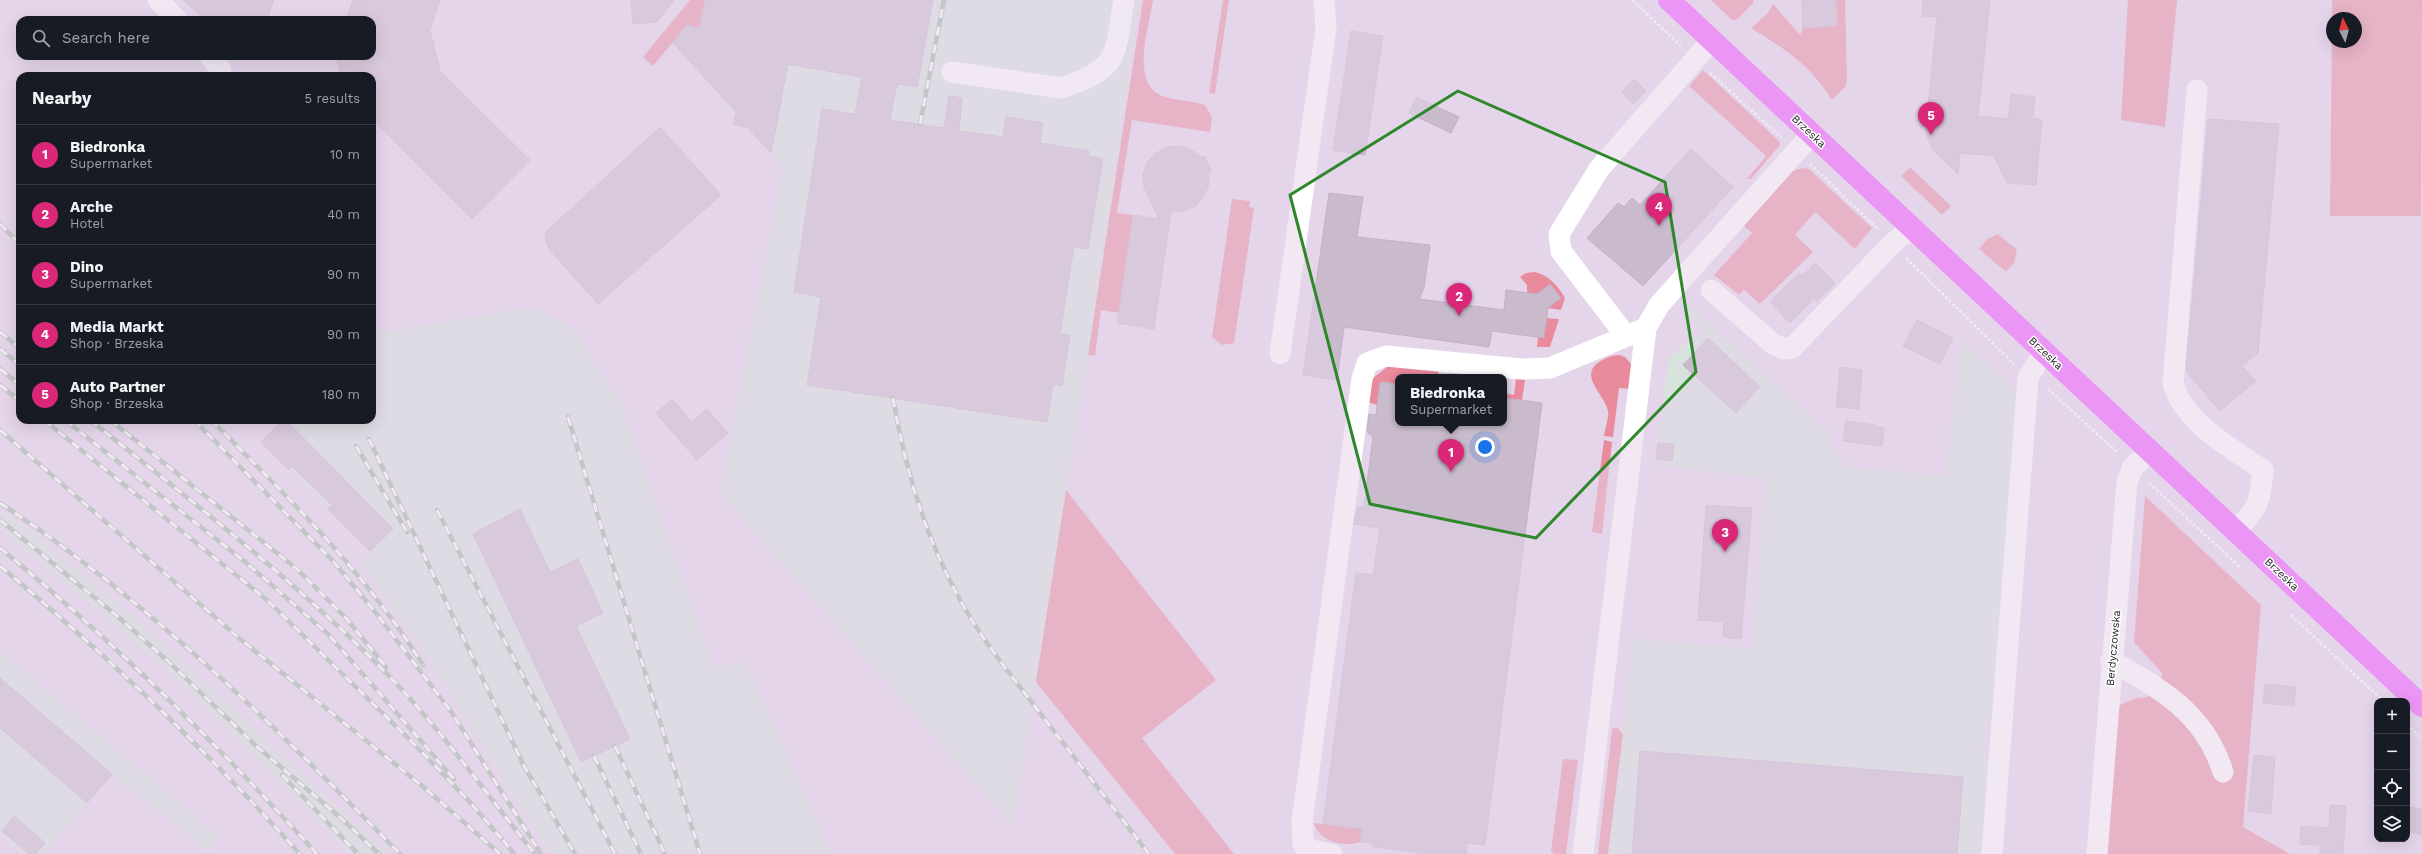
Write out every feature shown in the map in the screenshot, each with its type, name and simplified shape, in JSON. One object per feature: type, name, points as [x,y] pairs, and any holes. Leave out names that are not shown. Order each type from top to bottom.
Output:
[{"type":"main road","name":"Brzeska","points":[[1669,0],[2422,706]]},
{"type":"street","points":[[158,0],[173,16]]},
{"type":"street","points":[[952,72],[1062,88],[1078,82],[1107,66],[1115,54],[1124,0]]},
{"type":"street","points":[[1280,354],[1326,28],[1324,0]]},
{"type":"street","points":[[1626,336],[1561,251],[1559,234],[1599,169],[1712,40]]},
{"type":"street","points":[[2197,90],[2173,382],[2176,394],[2194,418],[2229,446],[2263,470],[2261,498],[2252,513],[2236,531]]},
{"type":"street","points":[[1583,854],[1646,328],[1659,305],[1812,134]]},
{"type":"street","points":[[1711,290],[1773,344],[1785,348],[1792,348],[1892,244],[1912,227]]},
{"type":"street","points":[[1332,854],[1306,849],[1303,844],[1302,822],[1362,378],[1367,363],[1386,356],[1521,368],[1550,368],[1646,328]]},
{"type":"street","points":[[1992,854],[2028,378],[2044,352]]},
{"type":"street","name":"Berdyczowska","points":[[2097,854],[2111,661],[2127,482],[2133,467],[2150,451]]},
{"type":"street","points":[[2111,661],[2156,686],[2202,727],[2216,750],[2223,772]]},
{"type":"path","points":[[1632,0],[1796,151],[2028,378],[2051,391],[2243,569]]},
{"type":"path","points":[[2288,612],[2379,698]]},
{"type":"path","points":[[2410,727],[2422,739]]},
{"type":"highlighted area","points":[[1458,91],[1665,182],[1696,372],[1536,538],[1370,504],[1290,195]]},
{"type":"shaded area","points":[[690,0],[1140,0],[1088,355],[1013,826],[720,493],[783,167],[749,128],[733,124],[735,112],[673,43]]},
{"type":"shaded area","points":[[690,0],[705,0],[699,28],[687,25],[653,66],[643,57]]},
{"type":"shaded area","points":[[1143,0],[1153,0],[1144,53],[1144,67],[1147,79],[1152,89],[1162,96],[1205,105],[1212,117],[1210,132],[1132,120],[1117,213],[1133,215],[1119,313],[1101,310],[1095,356],[1088,355]]},
{"type":"shaded area","points":[[1223,0],[1229,0],[1215,94],[1209,93]]},
{"type":"shaded area","points":[[1711,0],[1753,0],[1754,2],[1739,18],[1733,21]]},
{"type":"shaded area","points":[[1836,0],[1845,0],[1847,81],[1845,87],[1832,100],[1815,77],[1796,59],[1775,43],[1751,28],[1767,14],[1773,4],[1800,35],[1803,28],[1836,26]]},
{"type":"shaded area","points":[[2128,0],[2177,0],[2165,127],[2121,120]]},
{"type":"shaded area","points":[[2332,0],[2422,0],[2421,216],[2330,216],[2332,48],[2362,48],[2362,12],[2332,12]]},
{"type":"shaded area","points":[[1703,70],[1779,141],[1780,145],[1751,179],[1747,179],[1766,156],[1689,86]]},
{"type":"shaded area","points":[[1910,167],[1951,206],[1942,215],[1901,176]]},
{"type":"shaded area","points":[[1803,168],[1809,169],[1872,228],[1855,249],[1815,212],[1795,235],[1813,252],[1760,304],[1744,290],[1739,295],[1714,275],[1752,233],[1743,225],[1793,171]]},
{"type":"shaded area","points":[[1232,199],[1250,201],[1249,207],[1254,208],[1234,343],[1222,345],[1212,337]]},
{"type":"shaded area","points":[[1998,234],[2017,250],[2014,263],[2006,272],[1979,249],[1987,239]]},
{"type":"shaded area","points":[[1534,272],[1544,275],[1559,289],[1565,298],[1561,310],[1548,308],[1550,284],[1537,294],[1527,293],[1527,285],[1520,277],[1526,273]]},
{"type":"shaded area","points":[[1691,305],[1830,435],[1829,441],[1846,467],[1946,476],[1961,340],[2013,387],[2018,402],[1992,710],[1985,726],[1983,751],[1990,759],[1981,854],[1603,854],[1617,735],[1623,729],[1633,639],[1754,648],[1765,478],[1656,465],[1656,459],[1672,461],[1674,444],[1658,443],[1669,357],[1703,332],[1683,313]]},
{"type":"shaded area","points":[[531,307],[571,325],[610,388],[618,394],[714,669],[745,661],[832,854],[551,854],[416,639],[361,564],[373,553],[261,442],[279,424],[376,424],[376,333]]},
{"type":"shaded area","points":[[1546,318],[1559,319],[1550,347],[1537,347],[1538,337],[1543,338]]},
{"type":"shaded area","points":[[1620,355],[1625,357],[1632,365],[1632,389],[1619,388],[1613,437],[1604,436],[1608,411],[1594,386],[1591,373],[1593,367],[1599,362],[1611,356]]},
{"type":"shaded area","points":[[1388,366],[1439,369],[1438,374],[1395,374],[1395,384],[1380,382],[1377,405],[1368,402],[1371,380]]},
{"type":"shaded area","points":[[1516,378],[1525,380],[1522,400],[1507,398],[1507,394],[1514,395]]},
{"type":"shaded area","points":[[1604,440],[1612,442],[1602,534],[1592,532]]},
{"type":"shaded area","points":[[1066,490],[1216,680],[1142,738],[1234,854],[1175,854],[1036,682]]},
{"type":"shaded area","points":[[2145,496],[2261,605],[2243,827],[2290,854],[2106,854],[2118,706],[2136,698],[2148,697],[2163,674],[2134,642]]},
{"type":"shaded area","points":[[0,510],[95,582],[160,639],[388,854],[350,854],[195,697],[136,644],[0,530]]},
{"type":"shaded area","points":[[0,651],[221,838],[208,851],[112,774],[44,854],[22,854],[0,835]]},
{"type":"shaded area","points":[[1617,727],[1623,734],[1608,854],[1598,854],[1612,729]]},
{"type":"shaded area","points":[[1563,759],[1578,760],[1566,854],[1554,854],[1551,851]]},
{"type":"shaded area","points":[[1314,823],[1362,829],[1360,842],[1347,844],[1332,842],[1326,839],[1316,829]]},
{"type":"building","points":[[183,0],[274,0],[268,16],[201,16]]},
{"type":"building","points":[[353,0],[440,0],[430,30],[440,71],[530,160],[472,219],[376,123],[376,72],[340,72],[337,60],[376,60],[376,16],[347,16]]},
{"type":"building","points":[[631,0],[674,0],[657,22],[633,24]]},
{"type":"building","points":[[705,0],[933,0],[917,87],[897,84],[890,120],[944,128],[949,96],[962,98],[959,131],[1003,137],[1006,117],[1043,123],[1040,143],[1089,151],[1088,156],[1103,159],[1088,249],[1074,247],[1060,334],[1070,335],[1062,386],[1053,384],[1047,422],[807,385],[821,297],[794,292],[822,109],[855,114],[862,77],[788,64],[771,153],[748,128],[733,124],[736,112],[673,43],[687,25],[699,28]]},
{"type":"building","points":[[1802,0],[1836,0],[1837,26],[1803,28]]},
{"type":"building","points":[[1923,0],[1990,0],[1978,116],[2008,119],[2011,94],[2035,97],[2033,118],[2042,120],[2036,185],[2007,183],[1994,156],[1960,153],[1958,174],[1933,150],[1926,134],[1926,125],[1937,17],[1922,16]]},
{"type":"building","points":[[1351,31],[1383,36],[1365,155],[1333,150]]},
{"type":"building","points":[[1634,79],[1646,91],[1633,104],[1622,92]]},
{"type":"building","points":[[1416,97],[1459,117],[1451,133],[1409,113]]},
{"type":"building","points":[[2208,119],[2279,124],[2258,353],[2242,366],[2256,381],[2220,411],[2186,371]]},
{"type":"building","points":[[660,127],[721,195],[598,304],[549,249],[545,237],[547,231]]},
{"type":"building","points":[[1181,146],[1193,151],[1201,158],[1205,156],[1211,172],[1208,173],[1209,184],[1204,196],[1196,206],[1184,211],[1171,212],[1154,329],[1117,323],[1133,215],[1159,219],[1144,187],[1143,174],[1147,162],[1156,153],[1168,147]]},
{"type":"building","points":[[1691,149],[1733,187],[1643,286],[1587,238],[1618,203],[1624,207],[1632,198],[1640,205]]},
{"type":"building","points":[[1329,193],[1363,197],[1357,237],[1430,245],[1424,288],[1419,299],[1504,310],[1506,290],[1537,294],[1550,284],[1561,298],[1548,308],[1544,338],[1492,331],[1489,347],[1344,327],[1337,380],[1303,375]]},
{"type":"building","points":[[1815,263],[1835,283],[1817,301],[1814,298],[1790,323],[1770,302],[1799,273],[1802,276]]},
{"type":"building","points":[[1917,320],[1953,338],[1940,364],[1903,346]]},
{"type":"building","points":[[1708,338],[1760,387],[1736,413],[1683,365]]},
{"type":"building","points":[[1840,367],[1862,370],[1859,409],[1836,407]]},
{"type":"building","points":[[1380,382],[1395,384],[1395,426],[1507,426],[1507,398],[1542,403],[1485,845],[1467,843],[1466,854],[1430,854],[1373,847],[1373,843],[1360,842],[1362,829],[1323,824],[1356,573],[1373,575],[1380,528],[1354,524],[1357,508],[1364,507],[1373,437],[1367,432],[1369,414],[1376,415]]},
{"type":"building","points":[[672,399],[692,422],[707,409],[728,433],[697,460],[656,413]]},
{"type":"building","points":[[1846,421],[1875,425],[1875,427],[1884,428],[1882,446],[1843,441]]},
{"type":"building","points":[[279,424],[290,424],[393,529],[370,551],[328,509],[332,505],[292,466],[289,470],[261,442]]},
{"type":"building","points":[[1658,443],[1674,444],[1672,461],[1656,459]]},
{"type":"building","points":[[1706,505],[1752,508],[1741,639],[1723,637],[1724,622],[1698,620]]},
{"type":"building","points":[[520,509],[550,572],[578,559],[603,613],[576,626],[630,739],[581,762],[473,534]]},
{"type":"building","points":[[0,678],[112,774],[87,803],[0,728]]},
{"type":"building","points":[[2265,684],[2296,687],[2294,706],[2263,703]]},
{"type":"building","points":[[1640,751],[1963,777],[1957,854],[1632,854]]},
{"type":"building","points":[[2254,755],[2275,757],[2271,814],[2248,811]]},
{"type":"building","points":[[2330,805],[2346,806],[2343,854],[2320,854],[2320,845],[2300,844],[2301,826],[2329,828]]},
{"type":"building","points":[[2410,807],[2422,810],[2422,835],[2410,832]]},
{"type":"building","points":[[14,816],[45,843],[36,854],[29,854],[2,831]]},
{"type":"railway","points":[[920,124],[944,0]]},
{"type":"railway","points":[[0,224],[16,240]]},
{"type":"railway","points":[[0,332],[16,345]]},
{"type":"railway","points":[[0,349],[16,362]]},
{"type":"railway","points":[[0,369],[16,382]]},
{"type":"railway","points":[[0,385],[16,398]]},
{"type":"railway","points":[[893,398],[903,450],[917,500],[935,549],[958,596],[976,627],[1007,670],[1149,854]]},
{"type":"railway","points":[[568,417],[700,854]]},
{"type":"railway","points":[[49,424],[267,600],[411,741],[468,800],[506,844]]},
{"type":"railway","points":[[70,424],[244,561],[328,634],[454,779]]},
{"type":"railway","points":[[95,424],[244,544],[355,642],[390,677],[428,720],[535,854]]},
{"type":"railway","points":[[115,424],[297,569],[346,618],[386,667]]},
{"type":"railway","points":[[198,424],[333,561],[372,608],[450,710],[541,854]]},
{"type":"railway","points":[[215,424],[297,507],[351,567],[376,598],[423,665]]},
{"type":"railway","points":[[0,430],[239,638],[427,790],[500,854]]},
{"type":"railway","points":[[369,439],[523,764],[575,854]]},
{"type":"railway","points":[[356,446],[407,532]]},
{"type":"railway","points":[[0,503],[55,541],[108,581],[159,624],[258,713],[400,854]]},
{"type":"railway","points":[[437,510],[615,854]]},
{"type":"railway","points":[[0,520],[117,616],[170,663],[255,745],[342,819],[379,854]]},
{"type":"railway","points":[[0,548],[84,620],[164,695],[242,773],[317,854]]},
{"type":"railway","points":[[0,566],[79,634],[155,705],[229,778],[300,854]]},
{"type":"railway","points":[[615,746],[665,854]]},
{"type":"railway","points":[[594,756],[641,854]]},
{"type":"railway","points":[[282,775],[358,854]]},
{"type":"railway","points":[[503,840],[514,854]]},
{"type":"place","name":"Auto Partner","points":[[1931,135]]},
{"type":"place","name":"Media Markt","points":[[1659,226]]},
{"type":"place","name":"Arche","points":[[1459,316]]},
{"type":"place","name":"Biedronka","points":[[1451,472]]},
{"type":"place","name":"Dino","points":[[1725,552]]}]
